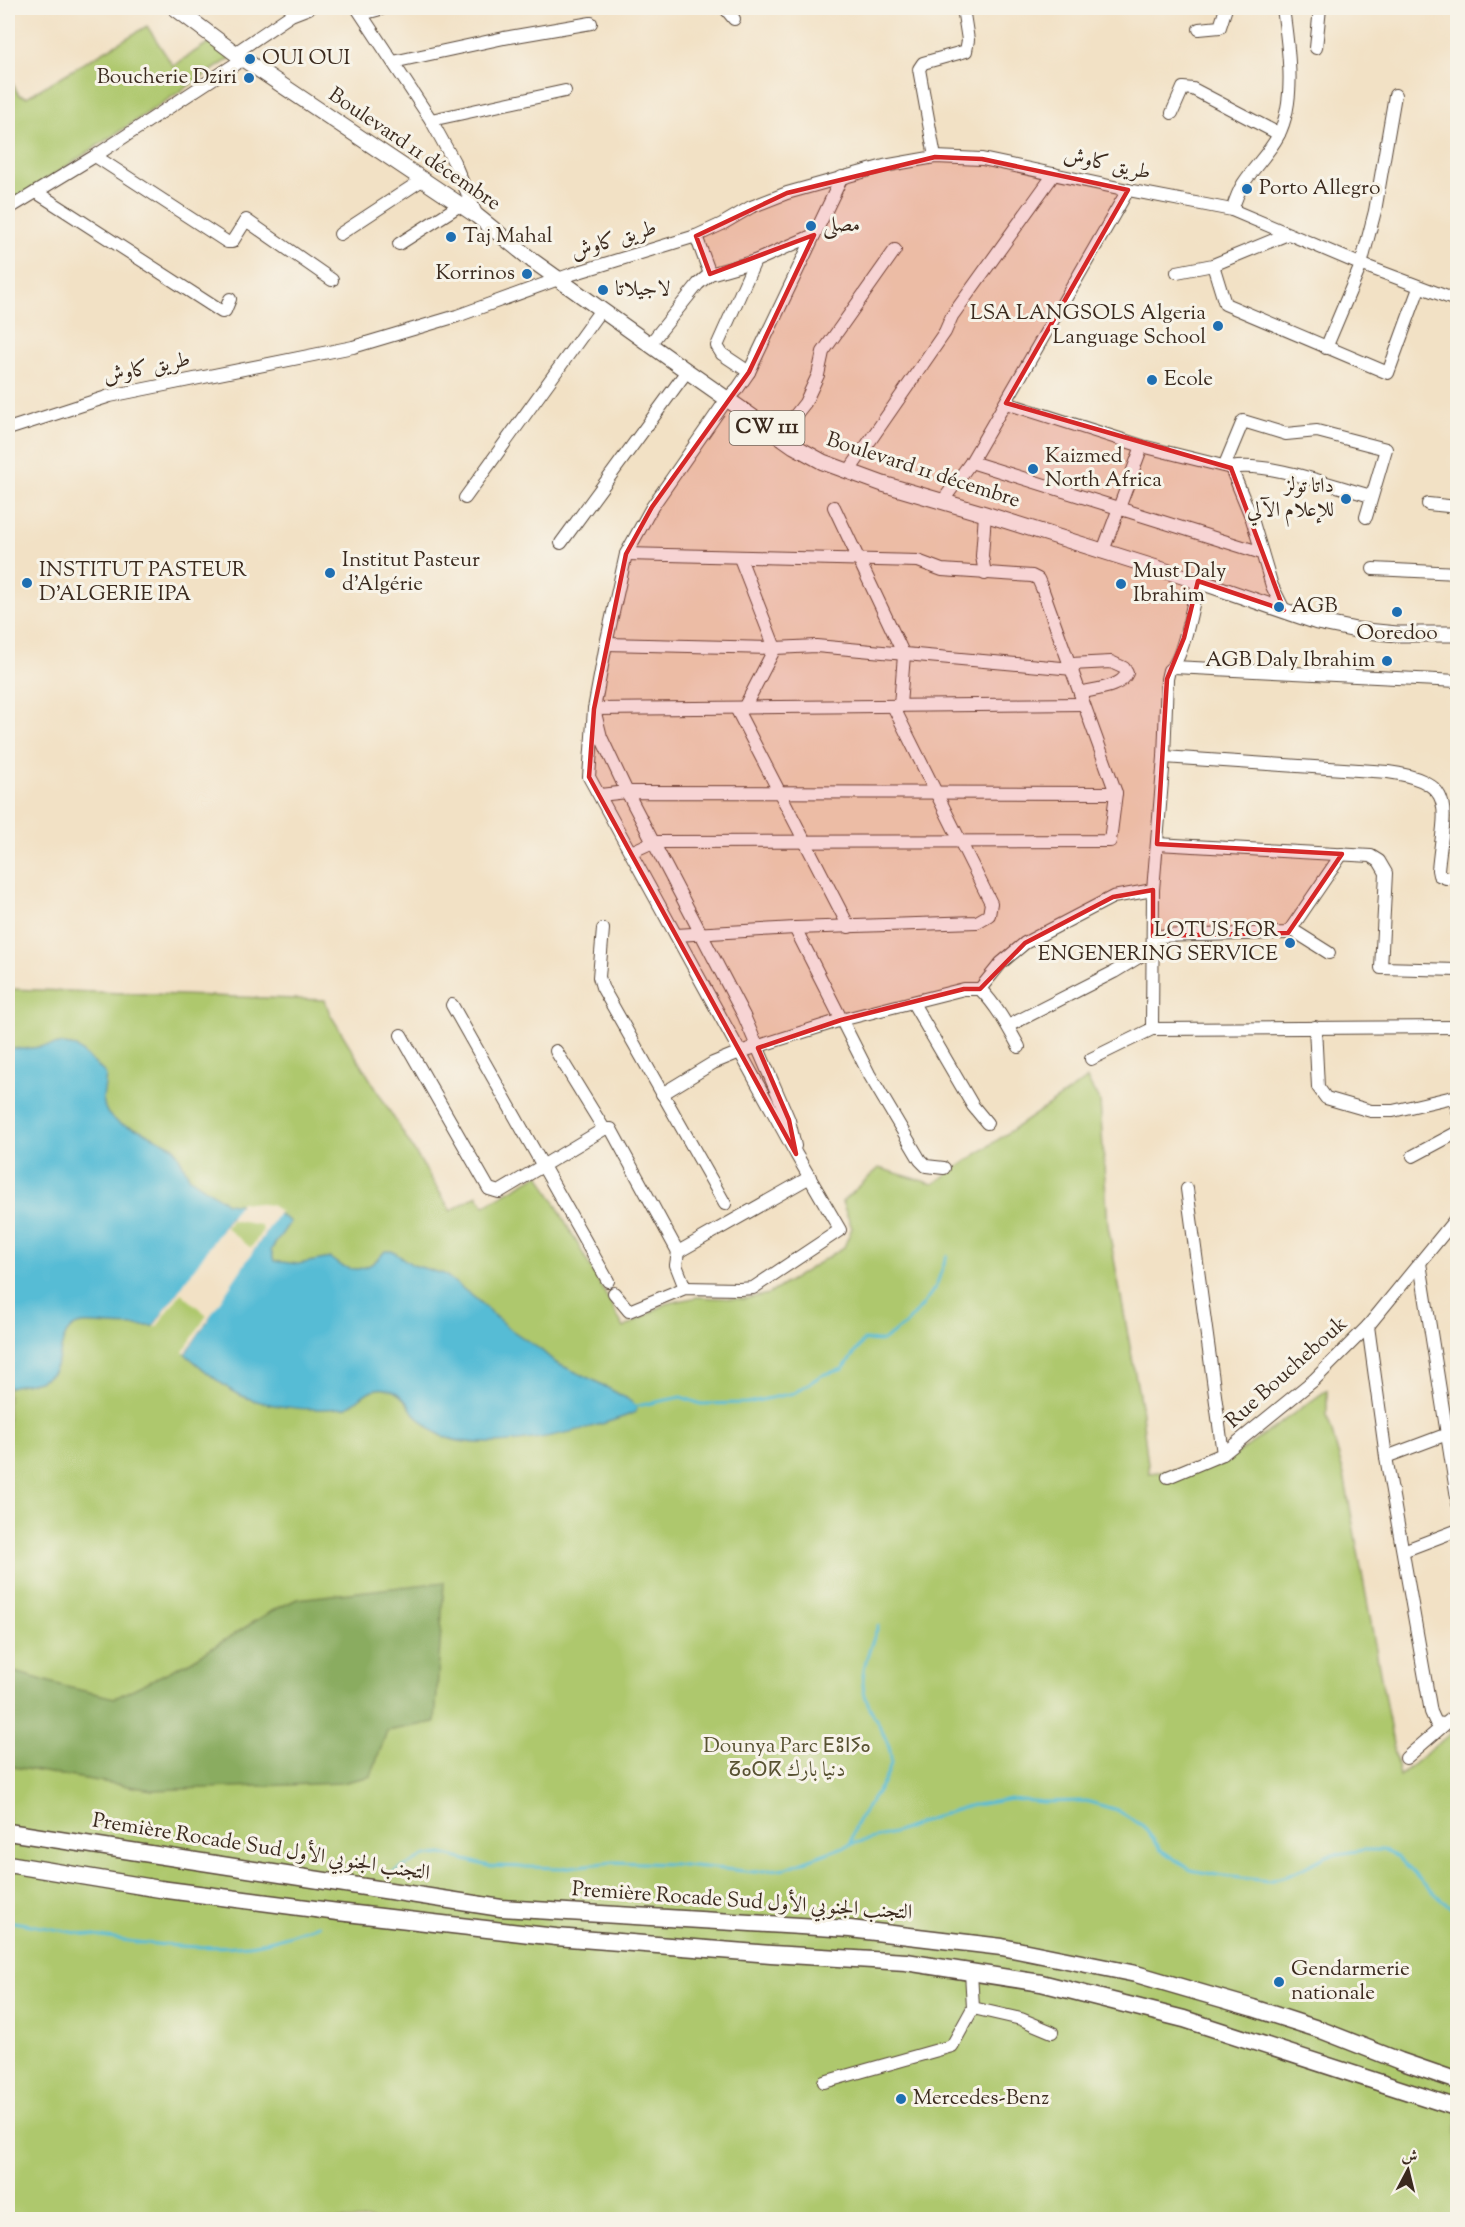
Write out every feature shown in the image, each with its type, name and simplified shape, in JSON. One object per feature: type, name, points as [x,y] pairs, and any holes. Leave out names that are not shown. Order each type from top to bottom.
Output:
[{"type":"highway","name":"Première Rocade Sud التجنب الجنوبي الأول","points":[[8,1832],[501,1908],[850,1929],[1002,1947],[1136,1974],[1253,2008],[1321,2030],[1458,2081]]},
{"type":"highway","points":[[8,1864],[172,1890],[533,1934],[771,1954],[906,1962],[1041,1983],[1184,2019],[1458,2108]]},
{"type":"main road","name":"Boulevard 11 décembre","points":[[175,8],[239,56],[477,216],[600,311],[687,372],[779,436],[823,462],[942,502],[1198,581],[1317,622],[1356,630],[1396,634],[1458,634]]},
{"type":"street","points":[[8,209],[94,156],[239,56],[291,15],[309,8]]},
{"type":"street","points":[[384,8],[360,11],[430,120],[454,162],[477,216]]},
{"type":"street","points":[[726,8],[734,19]]},
{"type":"street","points":[[935,157],[919,73],[920,65],[963,53],[968,48],[963,8]]},
{"type":"street","points":[[1199,29],[1220,27],[1226,8]]},
{"type":"street","points":[[1232,210],[1242,185],[1279,134],[1286,107],[1290,75],[1283,8]]},
{"type":"street","points":[[1309,8],[1320,8],[1316,48]]},
{"type":"street","points":[[393,62],[504,38],[591,23]]},
{"type":"street","points":[[1172,113],[1183,88],[1193,89],[1279,134]]},
{"type":"street","points":[[430,120],[565,91]]},
{"type":"street","points":[[1326,348],[1360,265],[1375,211],[1395,95]]},
{"type":"street","points":[[94,156],[227,242],[232,242],[246,220],[332,280]]},
{"type":"street","name":"طريق كاوش","points":[[8,429],[110,396],[353,347],[457,316],[558,279],[696,236],[751,207],[787,193],[884,166],[935,157],[982,159],[1232,210],[1360,265],[1458,301]]},
{"type":"street","points":[[849,471],[945,332],[952,316],[1054,174]]},
{"type":"street","points":[[614,1293],[629,1311],[675,1290],[685,1288],[740,1290],[753,1288],[839,1233],[840,1227],[796,1154],[589,777],[594,709],[626,554],[651,507],[727,399],[749,372],[843,177]]},
{"type":"street","points":[[340,234],[422,180]]},
{"type":"street","points":[[942,502],[971,462],[1128,190]]},
{"type":"street","points":[[36,192],[222,312],[225,311],[230,299]]},
{"type":"street","points":[[399,244],[460,205]]},
{"type":"street","points":[[1177,272],[1213,265],[1287,234]]},
{"type":"street","points":[[650,344],[698,284],[710,274],[755,261],[814,235]]},
{"type":"street","points":[[696,236],[710,274]]},
{"type":"street","points":[[779,436],[804,403],[818,375],[823,352],[895,250]]},
{"type":"street","points":[[749,372],[722,354],[717,346],[755,261]]},
{"type":"street","points":[[1213,265],[1225,304],[1388,373],[1419,288]]},
{"type":"street","points":[[465,498],[600,311]]},
{"type":"street","points":[[561,543],[687,372]]},
{"type":"street","points":[[1006,403],[1142,446],[1231,468],[1243,466],[1267,468],[1371,496]]},
{"type":"street","points":[[1284,610],[1272,586],[1252,519],[1231,468],[1226,462],[1243,421],[1286,434],[1317,430],[1386,449],[1366,517]]},
{"type":"street","points":[[1103,551],[1142,446]]},
{"type":"street","points":[[971,462],[1262,553]]},
{"type":"street","points":[[1428,504],[1458,507]]},
{"type":"street","points":[[676,935],[795,928],[977,922],[989,915],[991,903],[935,794],[896,706],[904,655],[834,507]]},
{"type":"street","points":[[984,574],[982,556],[985,514]]},
{"type":"street","points":[[626,554],[918,561],[942,570],[1032,576],[1038,579],[1072,667],[1116,793],[1110,841],[653,842],[631,852]]},
{"type":"street","points":[[741,558],[776,648]]},
{"type":"street","points":[[1374,569],[1458,573]]},
{"type":"street","points":[[1174,667],[1184,638],[1198,581]]},
{"type":"street","points":[[594,709],[896,706],[1081,698],[1125,679],[1127,673],[1124,668],[1111,662],[1072,667],[816,646],[776,648],[606,644]]},
{"type":"street","points":[[740,708],[776,648]]},
{"type":"street","points":[[1152,1029],[1153,890],[1169,670],[1174,667],[1458,681]]},
{"type":"street","points":[[740,708],[779,794],[849,927]]},
{"type":"street","points":[[594,709],[601,737],[627,792],[744,1016],[789,1120],[796,1154]]},
{"type":"street","points":[[1164,757],[1388,772],[1422,779],[1437,790],[1444,802],[1439,875],[1458,878]]},
{"type":"street","points":[[600,795],[627,792],[1116,793]]},
{"type":"street","points":[[1157,844],[1371,856],[1380,861],[1386,873],[1381,968],[1458,970]]},
{"type":"street","points":[[1008,1026],[1114,972],[1153,942],[1288,933],[1342,854]]},
{"type":"street","points":[[980,989],[1001,963],[1025,943],[1113,897],[1153,890]]},
{"type":"street","points":[[795,928],[869,1074],[920,1160],[926,1166],[944,1168]]},
{"type":"street","points":[[603,929],[600,977],[602,987],[725,1204]]},
{"type":"street","points":[[1291,929],[1329,953]]},
{"type":"street","points":[[662,1094],[713,1063],[740,1053],[841,1020],[964,989],[980,989],[987,996],[1008,1026],[1019,1047]]},
{"type":"street","points":[[913,1003],[973,1106],[987,1123]]},
{"type":"street","points":[[452,1005],[608,1281]]},
{"type":"street","points":[[1315,1027],[1318,1087],[1326,1098],[1371,1111],[1392,1112],[1453,1097],[1458,1111]]},
{"type":"street","points":[[1091,1059],[1152,1029],[1458,1027]]},
{"type":"street","points":[[401,1035],[489,1189],[499,1191],[604,1129],[610,1130],[678,1252],[676,1265],[685,1288]]},
{"type":"street","points":[[556,1051],[604,1129]]},
{"type":"street","points":[[1413,1156],[1458,1132]]},
{"type":"street","points":[[678,1252],[810,1177]]},
{"type":"street","points":[[1187,1189],[1223,1454]]},
{"type":"street","name":"Rue Bouchebouk","points":[[1168,1477],[1223,1454],[1314,1380],[1368,1326],[1458,1216]]},
{"type":"street","points":[[1420,1263],[1458,1504]]},
{"type":"street","points":[[1368,1326],[1386,1457],[1431,1712],[1436,1723],[1444,1724]]},
{"type":"street","points":[[1386,1457],[1458,1430]]},
{"type":"street","points":[[1403,1551],[1458,1530]]},
{"type":"street","points":[[1406,1758],[1458,1713]]},
{"type":"street","points":[[825,2082],[952,2046],[973,2008],[970,1972]]},
{"type":"street","points":[[973,2008],[1021,2019],[1052,2032]]},
{"type":"highlighted area","points":[[935,157],[982,159],[1128,190],[1006,403],[1231,468],[1284,610],[1198,581],[1184,638],[1167,679],[1157,844],[1342,854],[1288,933],[1153,936],[1153,890],[1113,897],[1025,943],[980,989],[964,989],[841,1020],[758,1048],[789,1120],[796,1154],[589,777],[594,709],[626,554],[652,507],[749,372],[814,235],[710,274],[696,236],[787,193]]},
{"type":"green space","points":[[147,26],[173,66],[211,41],[231,58],[41,183],[8,202],[8,76],[19,95],[27,97]]},
{"type":"green space","name":"Dounya Parc ⴹⵓⵏⵢⴰ ⵒⴰⵔⴽ دنيا بارك","points":[[8,989],[325,1000],[330,1014],[451,1211],[477,1195],[484,1206],[539,1174],[624,1328],[665,1304],[697,1297],[743,1299],[769,1294],[844,1247],[852,1228],[842,1202],[879,1168],[933,1184],[1087,1079],[1100,1102],[1108,1226],[1141,1406],[1149,1473],[1221,1465],[1327,1390],[1327,1415],[1344,1475],[1399,1776],[1457,1728],[1457,2219],[8,2220]]},
{"type":"green space","points":[[444,1582],[435,1722],[387,1731],[371,1776],[342,1783],[152,1790],[8,1766],[8,1670],[115,1698],[191,1661],[270,1612],[297,1599]]},
{"type":"water","points":[[60,1044],[76,1047],[105,1073],[103,1099],[105,1108],[108,1114],[120,1124],[140,1130],[174,1147],[190,1178],[227,1203],[270,1208],[290,1222],[271,1250],[274,1261],[298,1264],[330,1258],[345,1267],[359,1269],[372,1263],[385,1251],[392,1251],[413,1265],[444,1274],[507,1327],[556,1363],[626,1398],[637,1406],[636,1412],[593,1426],[536,1439],[479,1443],[455,1440],[437,1433],[413,1412],[401,1396],[382,1388],[369,1392],[354,1403],[342,1408],[285,1407],[256,1401],[231,1390],[185,1354],[211,1314],[181,1289],[154,1326],[84,1324],[72,1328],[64,1339],[58,1362],[51,1374],[36,1382],[8,1388],[8,1048],[25,1049]],"holes":[[[230,1217],[263,1223],[266,1231],[252,1252],[222,1229]]]},
{"type":"pier","points":[[241,1202],[271,1205],[280,1211],[185,1354],[183,1352],[207,1315],[181,1293],[156,1328],[154,1326]],"holes":[[[231,1220],[261,1225],[263,1230],[251,1248],[226,1228]]]},
{"type":"waterway","points":[[637,1406],[681,1397],[701,1404],[747,1403],[794,1393],[822,1375],[843,1369],[864,1340],[882,1341],[905,1325],[936,1286],[947,1256]]},
{"type":"waterway","points":[[851,1844],[857,1823],[883,1783],[891,1762],[888,1744],[868,1704],[863,1684],[866,1662],[878,1626]]},
{"type":"waterway","points":[[390,1874],[425,1856],[442,1854],[489,1866],[562,1868],[614,1862],[673,1864],[755,1872],[786,1868],[851,1844],[897,1832],[969,1806],[1011,1799],[1043,1802],[1086,1801],[1117,1810],[1143,1826],[1161,1850],[1191,1870],[1223,1876],[1268,1881],[1290,1875],[1326,1856],[1363,1850],[1382,1850],[1398,1857],[1458,1914]]},
{"type":"waterway","points":[[8,1921],[128,1941],[219,1947],[257,1944],[319,1925]]},
{"type":"place","name":"OUI OUI","points":[[250,59]]},
{"type":"place","name":"Boucherie Dziri","points":[[249,78]]},
{"type":"place","name":"Porto Allegro","points":[[1247,189]]},
{"type":"place","name":"مصلى","points":[[811,226]]},
{"type":"place","name":"Taj Mahal","points":[[451,237]]},
{"type":"place","name":"Korrinos","points":[[527,274]]},
{"type":"place","name":"لاجيلاتا","points":[[603,290]]},
{"type":"place","name":"LSA LANGSOLS Algeria Language School","points":[[1218,326]]},
{"type":"place","name":"Ecole","points":[[1152,380]]},
{"type":"place","name":"Kaizmed North Africa","points":[[1033,469]]},
{"type":"place","name":"داتا تولز للإعلام الآلي","points":[[1346,499]]},
{"type":"place","name":"Institut Pasteur d'Algérie","points":[[330,573]]},
{"type":"place","name":"INSTITUT PASTEUR D'ALGERIE IPA","points":[[27,583]]},
{"type":"place","name":"Must Daly Ibrahim","points":[[1121,584]]},
{"type":"place","name":"AGB","points":[[1279,607]]},
{"type":"place","name":"Ooredoo","points":[[1397,612]]},
{"type":"place","name":"AGB Daly Ibrahim","points":[[1387,661]]},
{"type":"place","name":"LOTUS FOR ENGENERING SERVICE","points":[[1290,943]]},
{"type":"place","name":"Gendarmerie nationale","points":[[1279,1982]]},
{"type":"place","name":"Mercedes-Benz","points":[[901,2099]]}]
